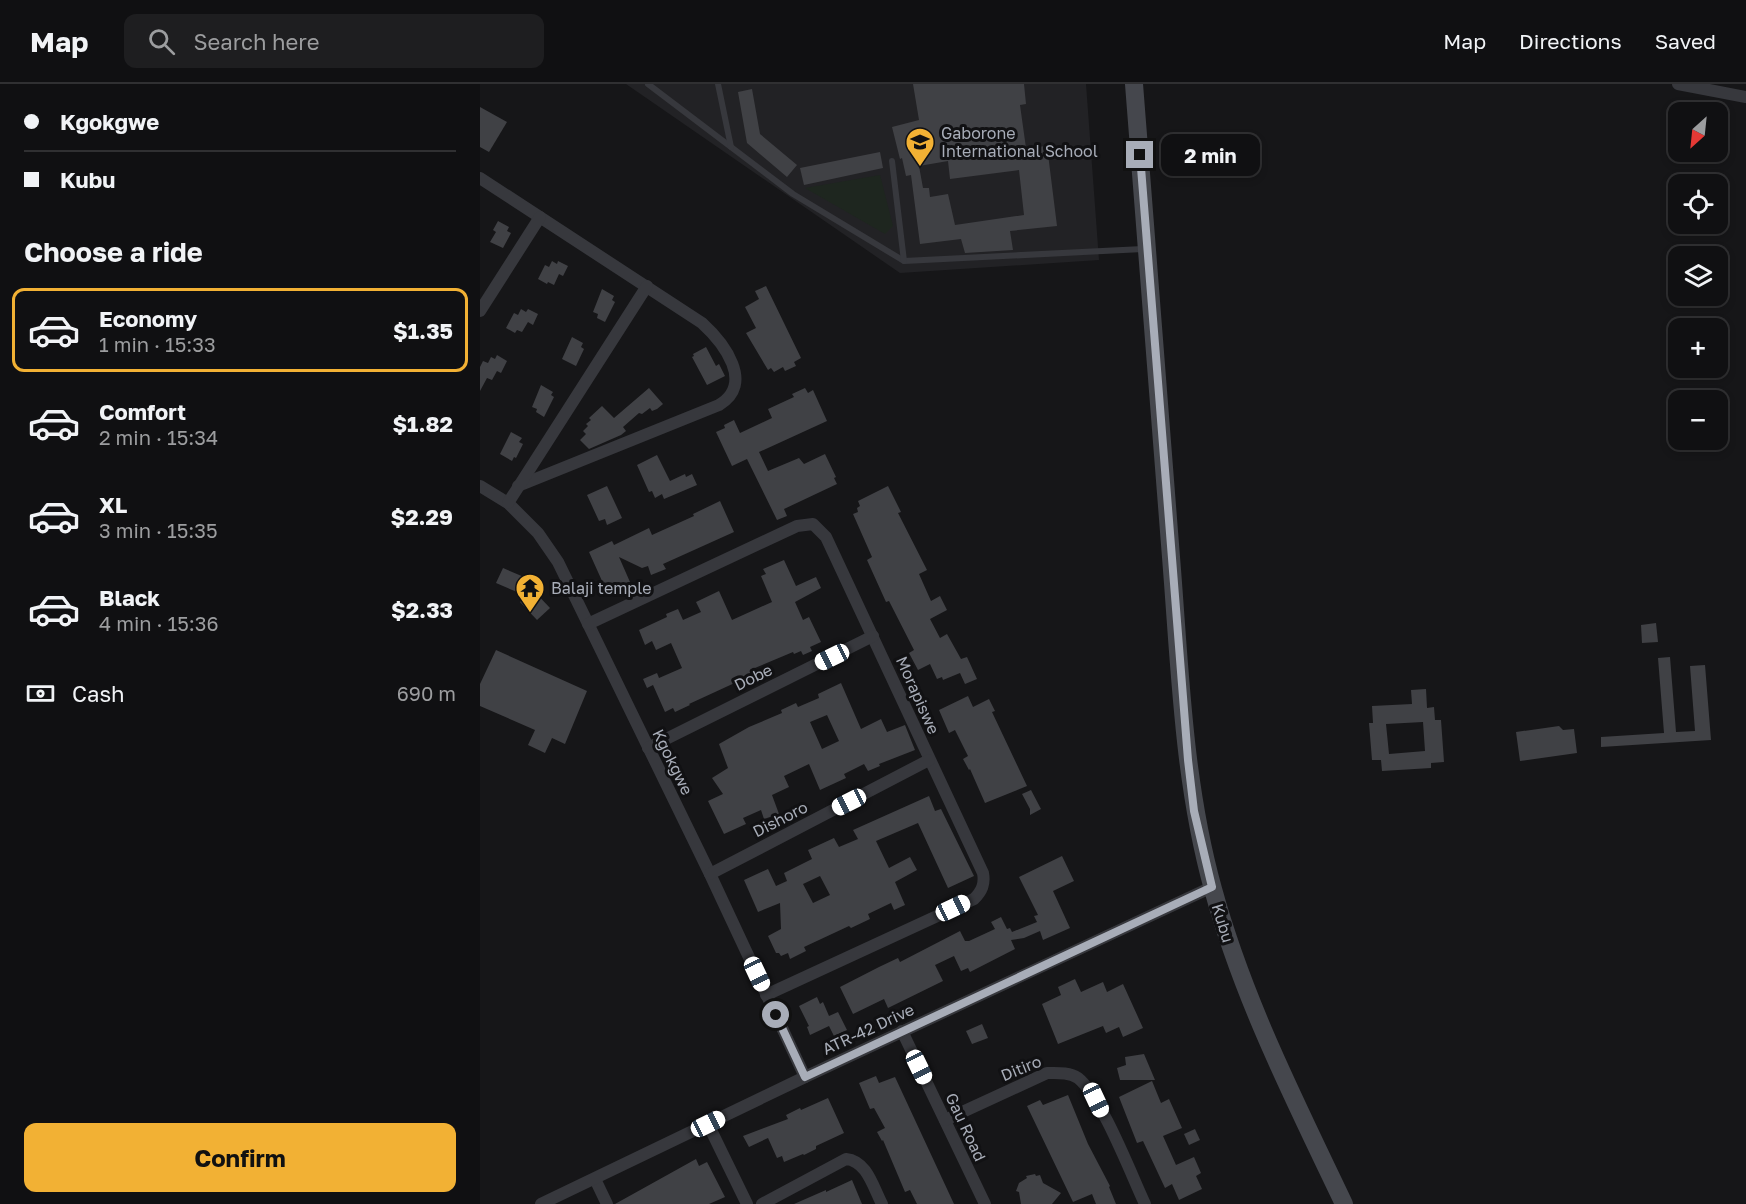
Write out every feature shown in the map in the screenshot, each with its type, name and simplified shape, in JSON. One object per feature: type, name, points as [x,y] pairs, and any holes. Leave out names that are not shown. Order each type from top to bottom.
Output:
[{"type":"main road","name":"Kubu","points":[[1134,84],[1191,789],[1197,824],[1227,939],[1249,997],[1274,1057],[1344,1204]]},
{"type":"street","points":[[1678,84],[1746,97]]},
{"type":"street","points":[[480,178],[702,323],[715,334],[736,371],[735,387],[728,399],[518,486]]},
{"type":"street","points":[[480,311],[540,217]]},
{"type":"street","points":[[508,503],[647,286]]},
{"type":"street","name":"Kgokgwe","points":[[480,486],[508,503],[538,532],[551,552],[710,874],[805,1077]]},
{"type":"street","name":"Morapiswe","points":[[588,624],[797,526],[813,524],[826,537],[983,873],[985,882],[978,895],[766,994]]},
{"type":"street","name":"Dobe","points":[[648,748],[873,636]]},
{"type":"street","name":"Dishoro","points":[[710,874],[929,760]]},
{"type":"street","name":"ATR-42 Drive","points":[[541,1204],[902,1031],[1212,887]]},
{"type":"street","name":"Gau Road","points":[[902,1031],[985,1204]]},
{"type":"street","name":"Ditiro","points":[[945,1120],[1047,1073],[1064,1073],[1076,1077],[1096,1100],[1145,1204]]},
{"type":"street","points":[[708,1124],[747,1204]]},
{"type":"street","points":[[762,1204],[846,1160],[853,1160],[865,1170],[882,1204]]},
{"type":"street","points":[[595,1179],[607,1204]]},
{"type":"lane","points":[[648,84],[794,194],[904,261],[1147,249]]},
{"type":"lane","points":[[718,84],[731,147]]},
{"type":"lane","points":[[892,161],[904,261]]},
{"type":"shaded area","name":"Gaborone International School","points":[[626,84],[1086,84],[1099,260],[900,273]]},
{"type":"shaded area","points":[[880,175],[893,226],[885,234],[805,188]]},
{"type":"building","points":[[913,84],[1024,84],[1026,104],[1020,105],[1026,148],[1047,146],[1057,226],[1010,231],[1013,250],[965,253],[961,239],[920,244],[911,175],[906,176],[892,127],[919,120]],"holes":[[[948,161],[950,179],[1019,170],[1024,215],[955,225],[948,194],[930,197],[929,188],[923,188],[919,166]]]},
{"type":"building","points":[[752,89],[760,134],[797,165],[787,177],[747,143],[738,92]]},
{"type":"building","points":[[480,107],[507,122],[489,152],[480,147]]},
{"type":"building","points":[[880,152],[883,168],[804,185],[800,168]]},
{"type":"building","points":[[498,221],[509,227],[507,231],[511,233],[503,248],[490,242],[496,232],[493,230]]},
{"type":"building","points":[[552,261],[568,266],[563,276],[559,274],[554,285],[538,279],[545,265],[549,267]]},
{"type":"building","points":[[766,286],[801,358],[794,362],[796,366],[785,371],[783,367],[774,372],[771,368],[768,370],[746,333],[756,328],[745,307],[759,299],[755,291]]},
{"type":"building","points":[[602,289],[614,296],[612,300],[615,302],[605,322],[597,318],[598,314],[593,312]]},
{"type":"building","points":[[521,309],[526,312],[528,309],[538,314],[533,325],[528,322],[522,332],[517,330],[515,333],[506,328],[514,313],[518,315]]},
{"type":"building","points":[[572,337],[583,343],[581,347],[584,349],[576,366],[562,359]]},
{"type":"building","points":[[706,347],[716,366],[719,364],[725,376],[707,385],[692,357],[693,354]]},
{"type":"building","points":[[497,355],[507,361],[501,373],[497,371],[492,380],[487,378],[480,391],[480,367],[483,361],[488,363],[491,357],[495,359]]},
{"type":"building","points":[[541,385],[553,392],[551,395],[554,397],[544,417],[532,407]]},
{"type":"building","points":[[649,388],[663,404],[657,409],[652,411],[650,408],[642,414],[639,413],[623,427],[626,431],[621,435],[589,449],[580,440],[586,434],[583,431],[591,420],[589,418],[602,406],[614,418]]},
{"type":"building","points":[[805,388],[808,393],[813,390],[827,421],[759,452],[768,471],[799,458],[804,464],[825,454],[837,484],[784,509],[787,516],[777,520],[747,459],[732,466],[716,432],[734,420],[740,433],[772,418],[768,409],[794,397],[792,394]]},
{"type":"building","points":[[511,432],[522,438],[519,442],[523,444],[512,461],[500,454]]},
{"type":"building","points":[[657,455],[670,481],[685,474],[686,477],[692,474],[697,485],[664,499],[662,494],[655,498],[652,491],[649,492],[637,465]]},
{"type":"building","points":[[607,486],[622,518],[607,525],[605,519],[599,521],[587,495]]},
{"type":"building","points":[[888,486],[901,512],[898,513],[927,570],[919,574],[931,601],[940,596],[947,610],[930,619],[940,638],[947,634],[961,659],[967,657],[977,679],[965,684],[960,673],[943,680],[942,677],[937,679],[930,664],[918,670],[909,653],[914,650],[889,601],[886,602],[867,560],[872,557],[853,514],[858,512],[857,508],[860,506],[858,501]]},
{"type":"building","points":[[720,501],[734,532],[663,564],[666,569],[651,575],[648,566],[642,568],[619,557],[630,582],[607,592],[589,552],[612,541],[614,545],[649,528],[652,535]]},
{"type":"building","points":[[784,560],[796,586],[816,577],[821,588],[795,602],[803,620],[809,617],[821,642],[810,647],[812,651],[803,655],[801,651],[794,654],[793,652],[750,670],[752,675],[690,705],[675,712],[673,708],[665,712],[653,685],[647,688],[643,679],[657,673],[659,678],[682,668],[671,643],[656,650],[652,641],[645,645],[639,630],[667,617],[666,614],[678,609],[683,620],[701,612],[696,602],[719,591],[732,620],[772,602],[761,576],[766,574],[763,569]]},
{"type":"building","points":[[503,568],[524,577],[517,592],[496,583]]},
{"type":"building","points":[[533,590],[550,608],[537,620],[520,602]]},
{"type":"building","points":[[1656,623],[1658,642],[1642,643],[1641,625]]},
{"type":"building","points":[[496,650],[587,691],[565,744],[552,738],[545,753],[528,745],[535,730],[480,706],[480,684]]},
{"type":"building","points":[[1670,657],[1676,732],[1695,731],[1690,666],[1705,665],[1711,740],[1601,747],[1601,737],[1664,733],[1658,658]]},
{"type":"building","points":[[841,683],[861,729],[881,719],[887,732],[905,725],[915,750],[879,764],[880,766],[868,771],[864,764],[844,774],[846,778],[820,790],[809,764],[784,776],[789,787],[772,795],[779,814],[764,819],[761,810],[743,818],[746,824],[724,834],[708,801],[723,794],[712,778],[728,768],[719,744],[749,727],[782,713],[781,710],[796,703],[798,707],[819,698],[818,694]],"holes":[[[827,715],[839,741],[822,749],[810,722]]]},
{"type":"building","points":[[1426,689],[1427,708],[1434,707],[1435,720],[1441,720],[1444,762],[1431,763],[1431,768],[1382,771],[1381,760],[1372,760],[1369,723],[1373,723],[1372,706],[1412,704],[1411,690]],"holes":[[[1423,722],[1425,751],[1389,754],[1386,724]]]},
{"type":"building","points":[[968,696],[973,707],[989,699],[995,711],[992,712],[1027,786],[985,803],[963,759],[968,756],[955,730],[949,733],[939,710]]},
{"type":"building","points":[[1559,726],[1563,730],[1574,729],[1577,753],[1520,761],[1516,732]]},
{"type":"building","points":[[1031,790],[1041,809],[1030,815],[1030,809],[1022,794]]},
{"type":"building","points":[[929,796],[935,811],[941,809],[974,876],[948,888],[918,823],[876,841],[889,868],[910,857],[917,870],[895,882],[905,905],[894,910],[891,903],[868,914],[870,919],[804,947],[806,951],[790,959],[788,953],[781,956],[776,953],[768,936],[781,929],[780,903],[758,912],[744,880],[768,869],[776,886],[787,881],[784,873],[812,859],[808,850],[834,838],[839,847],[858,839],[853,830]],"holes":[[[820,876],[830,895],[813,903],[803,884]]]},
{"type":"building","points":[[1062,856],[1074,881],[1053,891],[1070,928],[1043,940],[1040,931],[1024,938],[1011,940],[1015,949],[970,972],[968,968],[961,971],[954,956],[935,965],[943,981],[888,1008],[884,999],[853,1014],[840,987],[879,967],[898,958],[900,962],[960,931],[965,941],[969,941],[995,929],[991,922],[1001,917],[1007,929],[1010,928],[1012,932],[1037,922],[1034,916],[1038,915],[1019,877]]},
{"type":"building","points":[[1075,979],[1081,992],[1103,982],[1107,992],[1123,984],[1143,1028],[1123,1037],[1119,1027],[1106,1033],[1103,1026],[1058,1044],[1042,1004],[1061,995],[1058,987]]},
{"type":"building","points":[[817,997],[820,1004],[823,1002],[829,1016],[838,1012],[847,1030],[834,1036],[829,1026],[810,1035],[807,1027],[809,1026],[799,1006]]},
{"type":"building","points":[[982,1024],[988,1038],[972,1044],[966,1031]]},
{"type":"building","points":[[1144,1054],[1155,1080],[1120,1080],[1117,1068],[1126,1065],[1125,1057]]},
{"type":"building","points":[[876,1076],[879,1083],[895,1077],[954,1204],[917,1204],[910,1190],[905,1192],[883,1140],[877,1132],[885,1128],[874,1108],[870,1109],[859,1083]]},
{"type":"building","points":[[1152,1081],[1161,1103],[1169,1099],[1182,1128],[1163,1136],[1176,1165],[1194,1157],[1201,1173],[1196,1176],[1202,1189],[1179,1200],[1172,1184],[1165,1188],[1143,1141],[1137,1143],[1119,1097]]},
{"type":"building","points":[[1068,1095],[1116,1204],[1096,1204],[1092,1194],[1073,1202],[1027,1106],[1040,1100],[1043,1105]]},
{"type":"building","points":[[828,1098],[844,1133],[816,1146],[816,1149],[804,1155],[784,1162],[782,1156],[777,1158],[768,1138],[749,1147],[743,1136],[788,1119],[786,1115]]},
{"type":"building","points":[[1195,1129],[1200,1140],[1189,1145],[1184,1134]]},
{"type":"building","points":[[696,1159],[699,1166],[707,1162],[725,1197],[709,1204],[615,1204]]},
{"type":"building","points":[[1040,1175],[1043,1183],[1061,1193],[1052,1204],[1021,1204],[1019,1192],[1016,1191],[1019,1183],[1027,1178],[1026,1176]]},
{"type":"building","points":[[852,1180],[862,1204],[794,1204],[826,1190],[826,1192]]},
{"type":"place","name":"Gaborone International School","points":[[920,168]]},
{"type":"place","name":"Balaji temple","points":[[530,614]]},
{"type":"route","points":[[776,1015],[805,1077],[1212,887],[1194,811],[1188,760],[1140,155]]}]
